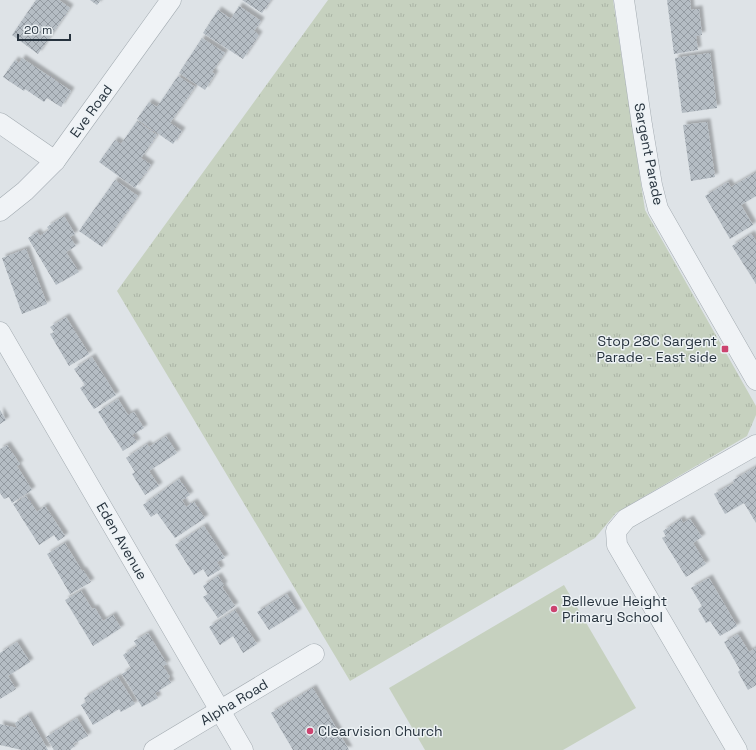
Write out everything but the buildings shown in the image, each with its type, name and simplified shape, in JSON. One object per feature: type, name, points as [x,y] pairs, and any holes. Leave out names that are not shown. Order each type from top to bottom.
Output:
[{"type":"street","name":"Eve Road","points":[[0,211],[25,191],[55,161],[171,0]]},
{"type":"street","name":"Sargent Parade","points":[[624,0],[647,155],[658,209],[756,380]]},
{"type":"street","points":[[0,123],[55,161]]},
{"type":"street","name":"Eden Avenue","points":[[0,332],[244,750]]},
{"type":"street","points":[[737,750],[617,545],[616,531],[626,519],[756,445]]},
{"type":"street","name":"Alpha Road","points":[[154,750],[314,654]]},
{"type":"green space","points":[[328,0],[613,0],[645,210],[756,406],[756,415],[747,436],[616,513],[595,538],[350,681],[117,291]]},
{"type":"green space","points":[[564,585],[636,708],[563,750],[425,750],[389,688]]},
{"type":"place","name":"Stop 28C Sargent Parade - East side","points":[[725,349]]},
{"type":"place","name":"Bellevue Height Primary School","points":[[554,609]]},
{"type":"place","name":"Clearvision Church","points":[[310,731]]}]
